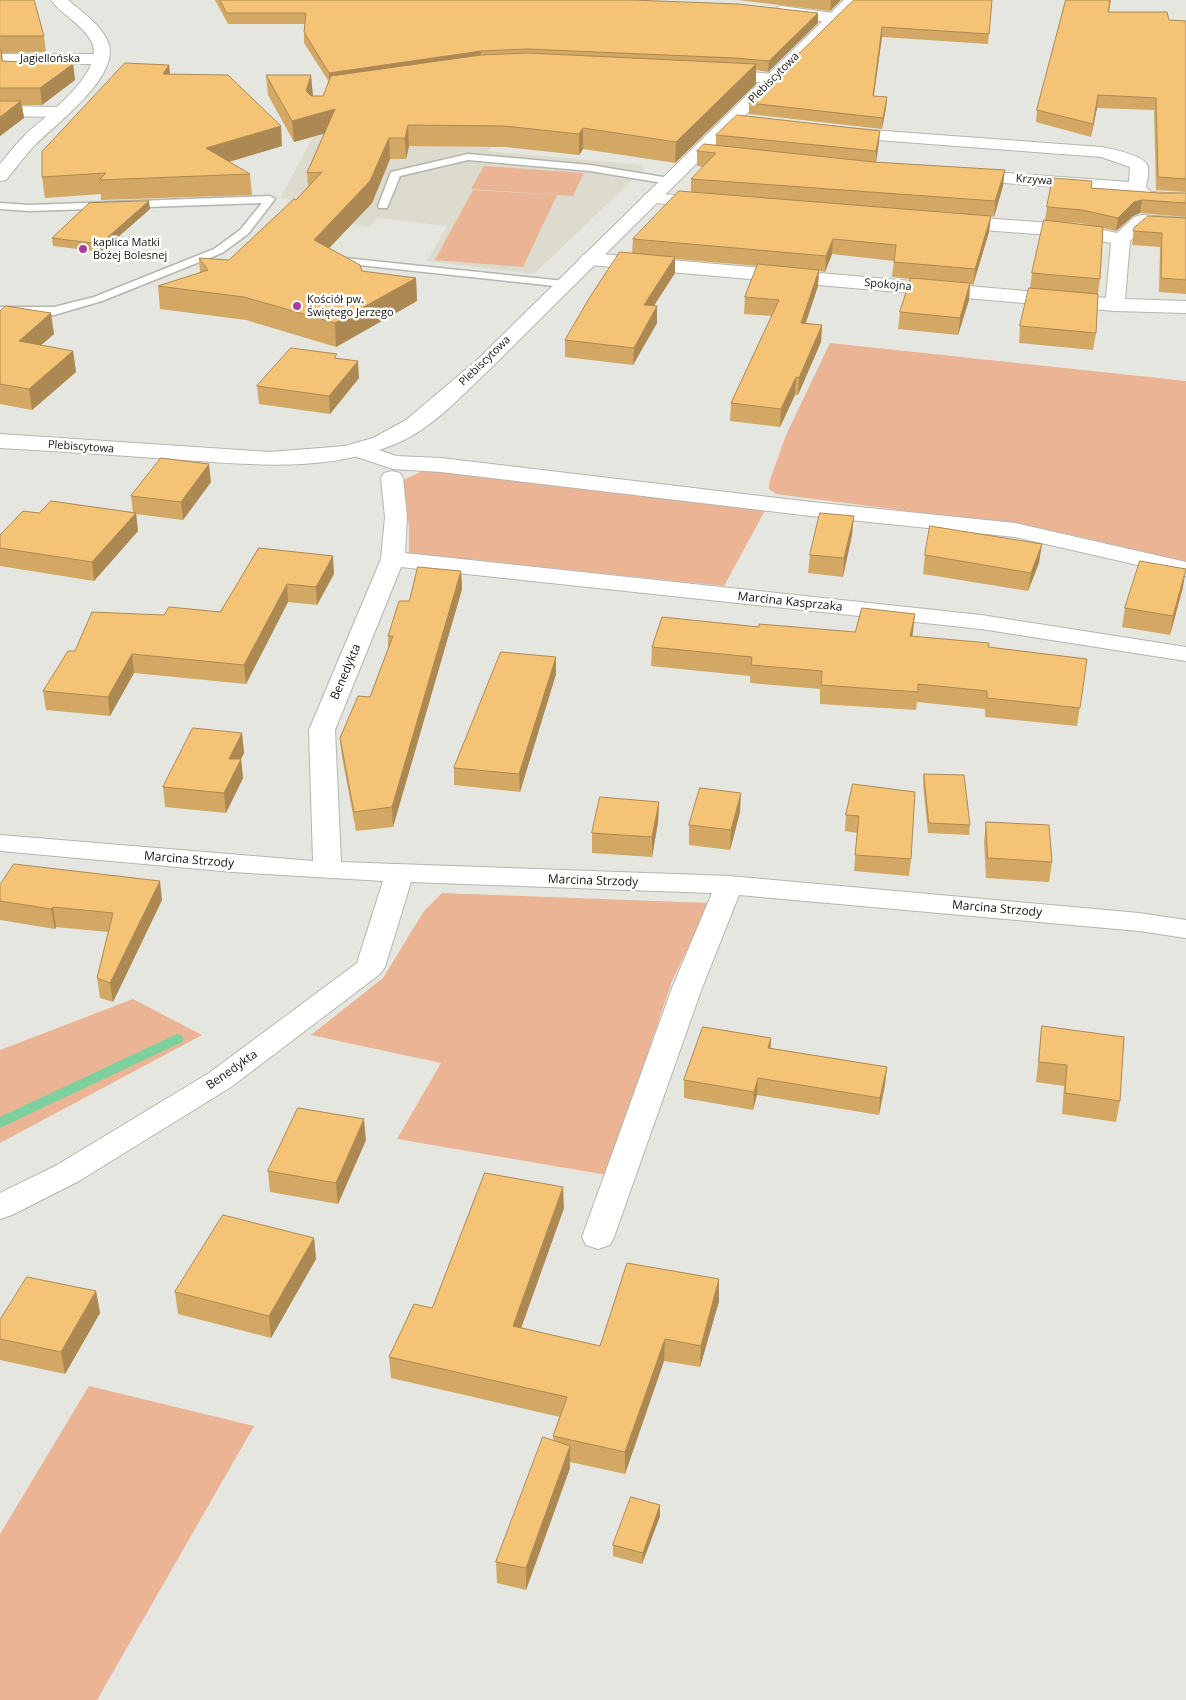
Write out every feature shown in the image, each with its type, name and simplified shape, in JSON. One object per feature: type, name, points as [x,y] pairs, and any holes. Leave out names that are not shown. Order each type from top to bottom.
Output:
[{"type":"street","points":[[0,176],[28,141],[61,112],[94,76],[100,59],[102,49],[99,39],[59,0]]},
{"type":"street","name":"Plebiscytowa","points":[[0,441],[270,459],[310,457],[359,450],[402,433],[426,416],[484,364],[698,152],[740,121],[772,79],[853,0]]},
{"type":"street","points":[[766,10],[833,18]]},
{"type":"street","name":"Jagiellońska","points":[[0,59],[100,59]]},
{"type":"street","points":[[705,74],[772,79]]},
{"type":"street","points":[[0,111],[61,112]]},
{"type":"street","points":[[827,131],[1101,152],[1122,157],[1139,165],[1142,192],[1141,221]]},
{"type":"street","points":[[698,152],[718,154]]},
{"type":"street","name":"Krzywa","points":[[953,174],[1142,192],[1186,199]]},
{"type":"street","points":[[651,198],[724,204]]},
{"type":"street","points":[[932,220],[1080,231],[1121,239]]},
{"type":"street","points":[[1115,305],[1121,239],[1141,221],[1186,224]]},
{"type":"street","name":"Spokojna","points":[[590,259],[1115,305],[1186,307]]},
{"type":"street","points":[[359,450],[394,462],[441,465],[801,508],[1015,530],[1186,569]]},
{"type":"street","name":"Benedykta","points":[[327,870],[322,730],[393,560],[396,517],[392,478]]},
{"type":"street","name":"Marcina Kasprzaka","points":[[393,560],[982,622],[1186,654]]},
{"type":"street","name":"Marcina Strzody","points":[[0,842],[233,864],[327,870],[729,885],[1139,922],[1186,929]]},
{"type":"street","name":"Benedykta","points":[[0,1207],[68,1173],[220,1080],[370,967],[399,874]]},
{"type":"street","points":[[598,1237],[687,988],[729,885]]},
{"type":"lane","points":[[383,206],[395,174],[468,158],[590,168],[669,181]]},
{"type":"lane","points":[[0,206],[30,208],[270,199],[244,232],[218,251],[98,299],[54,311],[0,311]]},
{"type":"lane","points":[[333,260],[564,284]]},
{"type":"shaded area","points":[[320,125],[494,134],[492,147],[487,151],[641,165],[644,169],[534,274],[427,261],[447,226],[377,218],[370,227],[282,212],[290,199],[280,198]]},
{"type":"shaded area","points":[[484,166],[584,173],[573,196],[471,189]]},
{"type":"shaded area","points":[[473,190],[557,195],[523,267],[435,260]]},
{"type":"shaded area","points":[[830,343],[1186,381],[1186,562],[1068,534],[1016,525],[776,494],[769,489],[769,483],[786,435]]},
{"type":"shaded area","points":[[427,469],[767,507],[724,586],[409,553],[409,527],[403,480]]},
{"type":"shaded area","points":[[442,893],[709,903],[672,981],[607,1175],[397,1139],[441,1063],[311,1035],[383,978],[424,911]]},
{"type":"shaded area","points":[[133,999],[202,1035],[0,1143],[0,1050]]},
{"type":"shaded area","points":[[89,1386],[254,1426],[97,1700],[0,1700],[0,1534]]},
{"type":"building","points":[[0,0],[34,0],[44,36],[0,36]]},
{"type":"building","points":[[220,0],[632,0],[738,4],[818,13],[769,61],[528,49],[481,51],[329,73],[304,32],[306,13],[227,13]]},
{"type":"building","points":[[854,0],[992,0],[989,34],[882,27],[873,96],[887,97],[883,118],[749,103]]},
{"type":"building","points":[[1066,0],[1110,0],[1108,12],[1167,12],[1169,20],[1186,21],[1186,179],[1158,177],[1156,98],[1098,95],[1093,124],[1037,110]]},
{"type":"building","points":[[0,49],[2,61],[73,64],[40,88],[0,88]]},
{"type":"building","points":[[528,53],[756,64],[676,142],[583,128],[579,134],[504,126],[408,125],[405,138],[389,138],[370,181],[314,240],[360,265],[362,271],[416,278],[335,323],[244,297],[158,286],[208,270],[199,258],[229,260],[294,199],[296,200],[322,172],[307,173],[335,109],[292,121],[266,75],[311,75],[306,91],[311,96],[323,96],[331,76],[481,55]]},
{"type":"building","points":[[125,63],[169,65],[163,74],[228,75],[281,126],[206,148],[250,174],[99,180],[106,173],[42,177],[42,152]]},
{"type":"building","points":[[0,101],[21,101],[0,117]]},
{"type":"building","points":[[737,115],[880,131],[876,151],[716,135]]},
{"type":"building","points":[[704,144],[874,162],[1005,170],[995,201],[691,179],[716,153],[697,151]]},
{"type":"building","points":[[1053,178],[1092,181],[1091,188],[1186,193],[1186,203],[1142,200],[1134,202],[1118,218],[1082,210],[1047,207]]},
{"type":"building","points":[[679,191],[991,216],[975,269],[894,262],[896,245],[833,239],[826,256],[633,239]]},
{"type":"building","points":[[149,201],[100,244],[52,238],[89,203]]},
{"type":"building","points":[[1148,216],[1186,218],[1186,280],[1161,278],[1162,233],[1133,231]]},
{"type":"building","points":[[1044,220],[1103,227],[1100,279],[1032,273]]},
{"type":"building","points":[[620,252],[675,257],[644,305],[657,306],[634,348],[565,340],[588,300]]},
{"type":"building","points":[[758,264],[819,270],[801,323],[822,325],[799,378],[796,377],[781,409],[731,403],[779,300],[745,297]]},
{"type":"building","points":[[911,278],[970,283],[960,318],[900,312]]},
{"type":"building","points":[[1029,288],[1098,294],[1096,333],[1020,326]]},
{"type":"building","points":[[6,306],[51,313],[19,341],[73,351],[29,389],[0,384],[0,311]]},
{"type":"building","points":[[291,348],[337,354],[334,358],[358,361],[329,396],[257,386]]},
{"type":"building","points":[[161,458],[209,464],[181,502],[131,496]]},
{"type":"building","points":[[51,501],[136,513],[92,562],[0,548],[0,535],[23,511],[39,513]]},
{"type":"building","points":[[820,513],[854,516],[844,558],[810,555]]},
{"type":"building","points":[[930,526],[1042,544],[1031,573],[925,555]]},
{"type":"building","points":[[259,548],[333,556],[316,587],[287,584],[244,665],[132,654],[108,697],[43,691],[68,651],[75,651],[92,612],[164,615],[169,607],[220,612]]},
{"type":"building","points":[[1140,561],[1186,569],[1173,616],[1125,608]]},
{"type":"building","points":[[418,567],[461,571],[392,807],[354,812],[340,738],[358,696],[370,697],[393,636],[388,636],[399,601],[409,601]]},
{"type":"building","points":[[862,608],[915,614],[910,636],[989,643],[988,647],[1087,659],[1080,708],[987,698],[987,691],[918,684],[918,692],[821,685],[822,671],[751,665],[752,657],[652,647],[662,617],[759,627],[759,624],[855,632]]},
{"type":"building","points":[[501,652],[556,657],[519,774],[454,768]]},
{"type":"building","points":[[193,728],[242,733],[229,759],[241,759],[224,793],[163,787]]},
{"type":"building","points":[[924,774],[964,775],[970,825],[929,823]]},
{"type":"building","points":[[853,784],[915,792],[911,859],[855,855],[859,816],[846,815]]},
{"type":"building","points":[[700,788],[741,793],[731,830],[689,825]]},
{"type":"building","points":[[600,797],[659,802],[652,837],[592,833]]},
{"type":"building","points":[[986,822],[1049,825],[1052,862],[988,858]]},
{"type":"building","points":[[14,864],[160,881],[110,983],[97,978],[113,913],[53,907],[51,909],[0,901],[0,885]]},
{"type":"building","points":[[1042,1026],[1124,1037],[1120,1101],[1065,1093],[1067,1065],[1039,1062]]},
{"type":"building","points":[[703,1027],[771,1038],[768,1048],[887,1067],[880,1098],[758,1078],[754,1092],[684,1080]]},
{"type":"building","points":[[298,1108],[364,1119],[336,1183],[268,1171]]},
{"type":"building","points":[[485,1173],[563,1187],[513,1326],[600,1346],[627,1263],[719,1279],[701,1346],[665,1339],[625,1452],[553,1436],[567,1397],[389,1357],[414,1304],[432,1308]]},
{"type":"building","points":[[223,1215],[314,1238],[269,1316],[175,1292]]},
{"type":"building","points":[[27,1277],[96,1291],[61,1352],[0,1339],[0,1320]]},
{"type":"building","points":[[543,1437],[570,1446],[526,1568],[496,1562]]},
{"type":"building","points":[[631,1497],[660,1505],[643,1553],[613,1545]]},
{"type":"waterway","points":[[0,1123],[177,1039]]},
{"type":"place","name":"kaplica Matki Bożej Bolesnej","points":[[83,249]]},
{"type":"place","name":"Kościół pw. Świętego Jerzego","points":[[297,306]]}]
